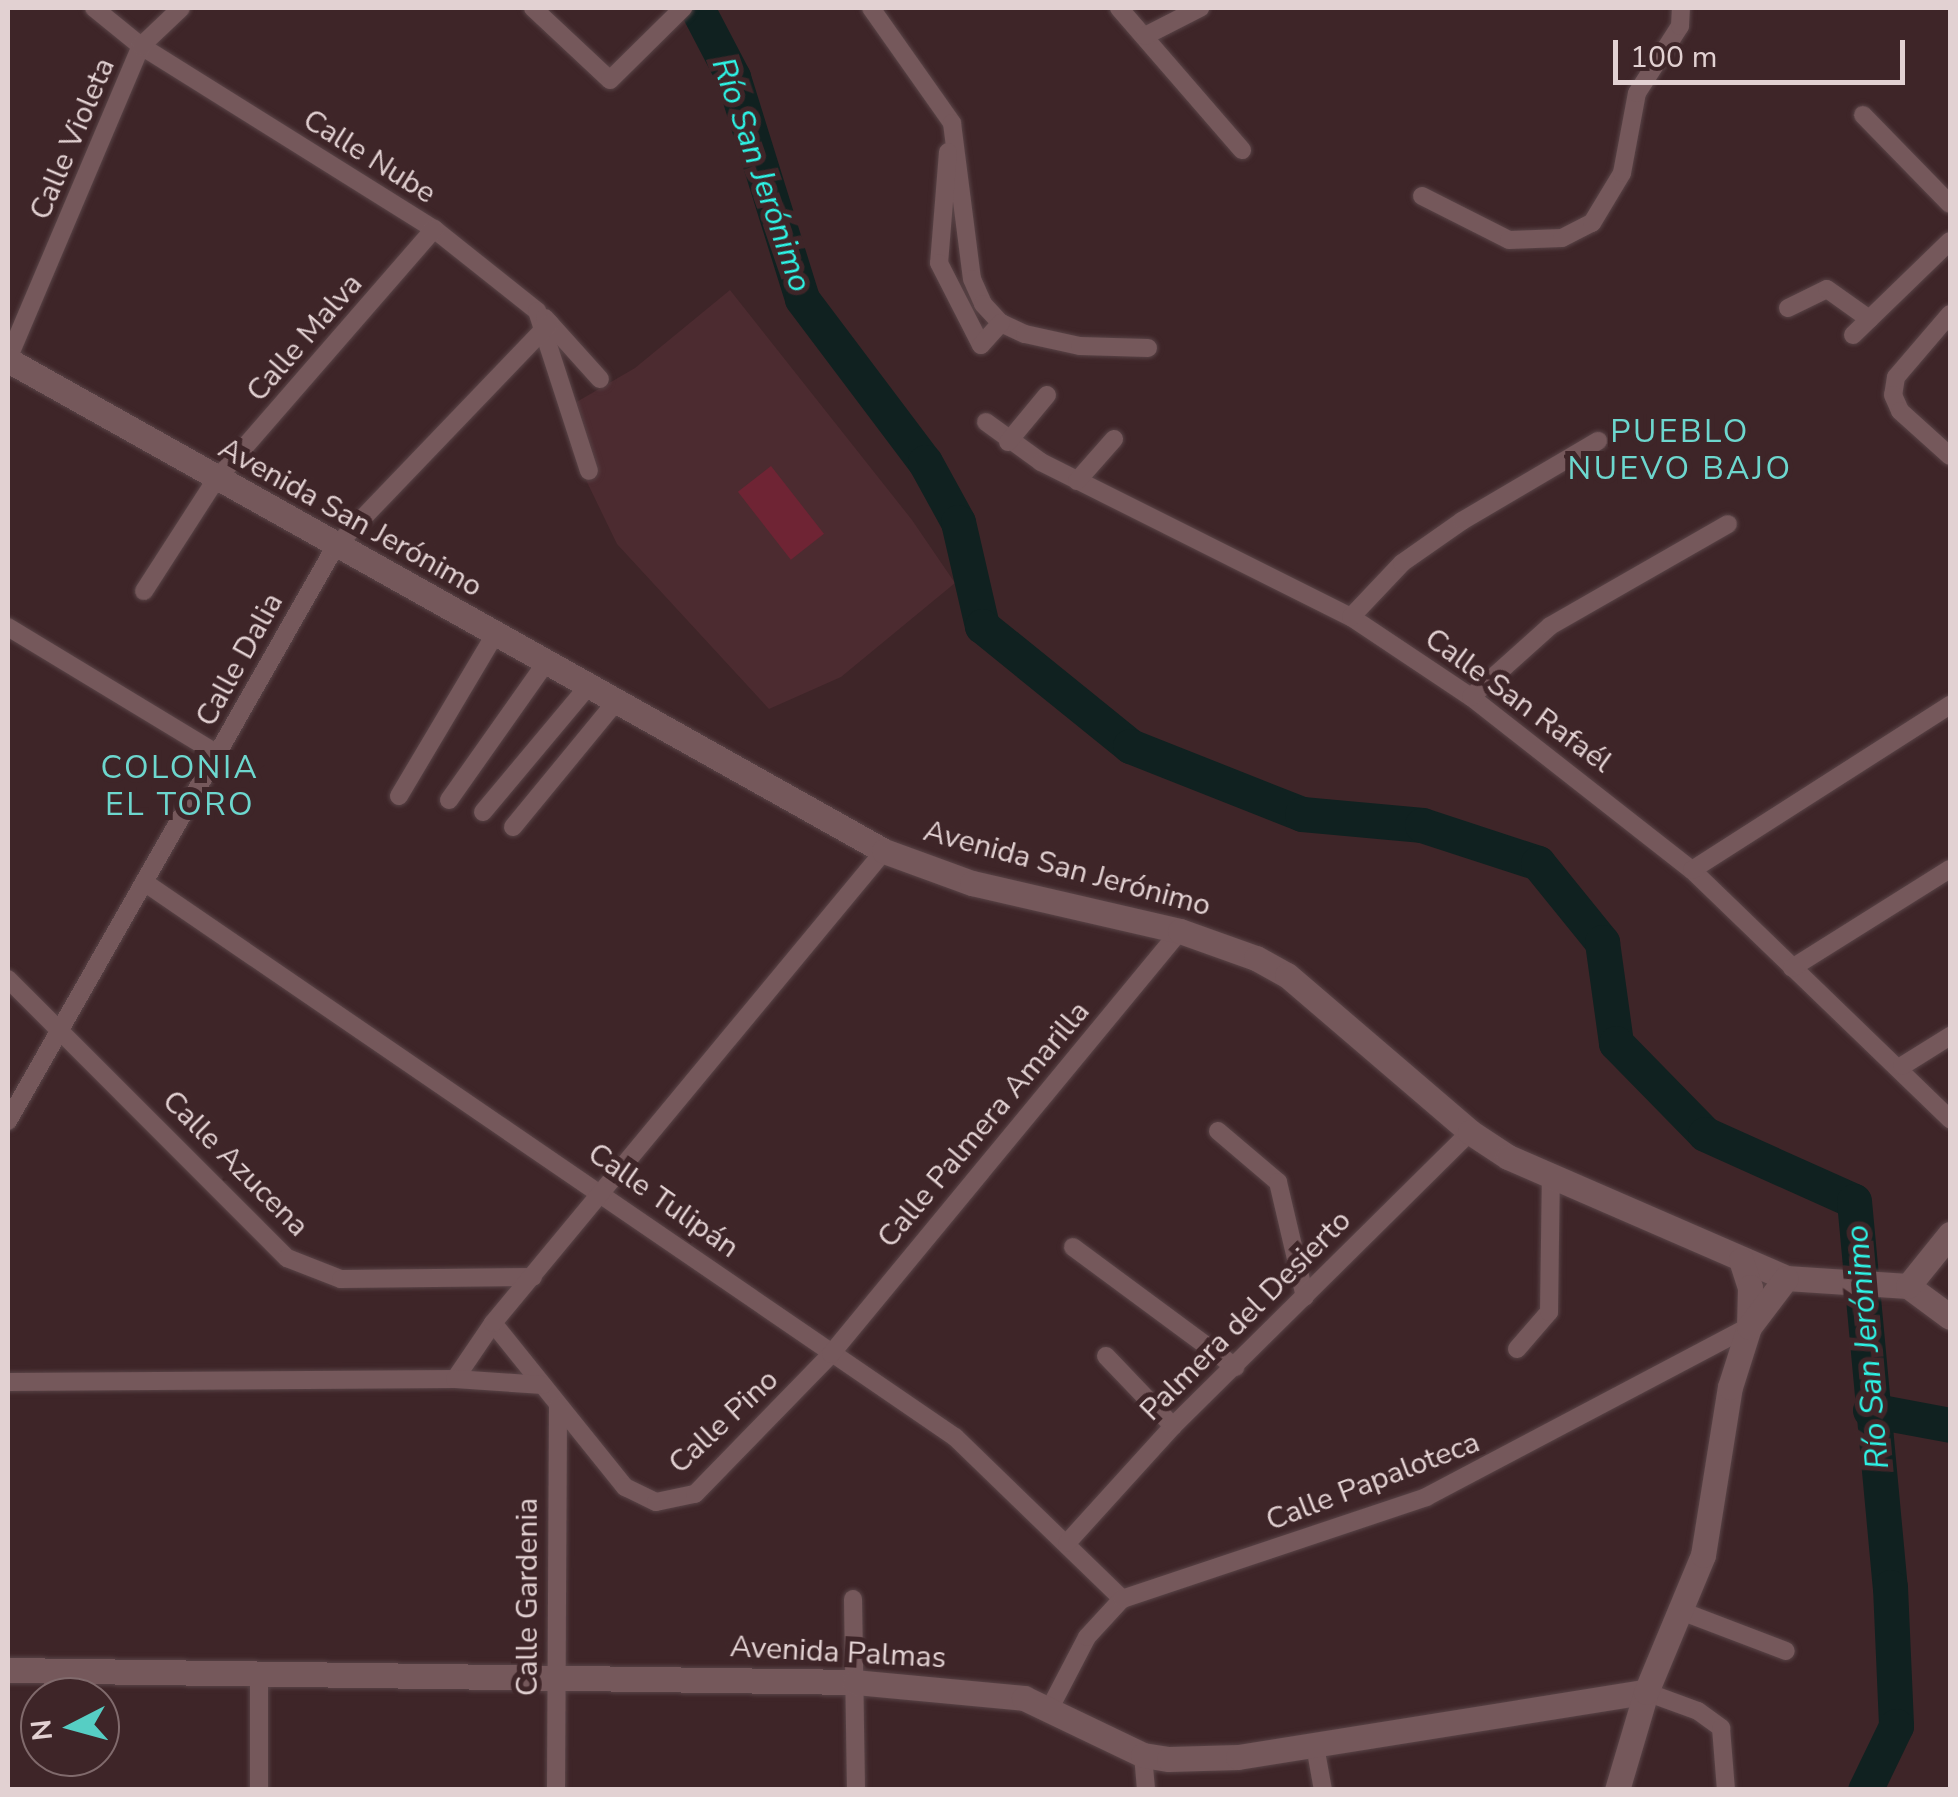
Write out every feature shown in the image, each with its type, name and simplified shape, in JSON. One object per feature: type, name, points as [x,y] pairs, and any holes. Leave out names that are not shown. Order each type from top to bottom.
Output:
[{"type":"street","name":"Calle Nube","points":[[94,8],[141,46],[434,230],[544,321],[600,378]]},
{"type":"street","name":"Calle Violeta","points":[[8,360],[141,46],[181,8]]},
{"type":"street","points":[[533,8],[610,80],[649,46],[683,8]]},
{"type":"street","points":[[871,8],[952,123],[972,279],[1000,323],[1080,346],[1148,348]]},
{"type":"street","points":[[1120,8],[1242,150]]},
{"type":"street","points":[[1145,36],[1200,8]]},
{"type":"street","points":[[1422,196],[1509,240],[1562,238],[1592,223],[1622,173],[1637,94],[1680,26],[1681,8]]},
{"type":"street","points":[[1863,115],[1950,204]]},
{"type":"street","points":[[952,123],[939,263],[981,345],[1000,323]]},
{"type":"street","name":"Calle Malva","points":[[144,592],[215,480],[434,230]]},
{"type":"street","points":[[1852,335],[1950,241]]},
{"type":"street","points":[[1788,308],[1828,288],[1868,320]]},
{"type":"street","points":[[1950,314],[1896,377],[1893,395],[1900,410],[1950,456]]},
{"type":"street","points":[[544,321],[566,394],[572,433],[588,471]]},
{"type":"street","name":"Calle Dalia","points":[[8,1121],[335,546],[544,321]]},
{"type":"street","name":"Avenida San Jerónimo","points":[[8,360],[215,480],[590,683],[884,850],[972,883],[1180,931],[1287,975],[1470,1132],[1550,1177],[1786,1278],[1826,1276],[1898,1284],[1950,1316]]},
{"type":"street","points":[[1008,442],[1047,395]]},
{"type":"street","name":"Calle San Rafaél","points":[[986,422],[1008,442],[1077,481],[1350,616],[1471,697],[1692,870],[1792,968],[1902,1066],[1950,1119]]},
{"type":"street","points":[[1077,481],[1114,439]]},
{"type":"street","points":[[1350,616],[1402,563],[1598,441]]},
{"type":"street","points":[[1471,697],[1550,626],[1728,524]]},
{"type":"street","points":[[8,627],[218,754]]},
{"type":"street","points":[[399,796],[495,634]]},
{"type":"street","points":[[450,800],[546,662]]},
{"type":"street","points":[[483,812],[590,683]]},
{"type":"street","points":[[513,827],[618,699]]},
{"type":"street","points":[[1692,870],[1950,705]]},
{"type":"street","points":[[456,1379],[493,1323],[884,850]]},
{"type":"street","points":[[1792,968],[1950,869]]},
{"type":"street","name":"Calle Tulipán","points":[[144,882],[604,1191],[831,1354],[955,1437],[1122,1599]]},
{"type":"street","name":"Calle Palmera Amarilla","points":[[831,1354],[1180,931]]},
{"type":"street","name":"Calle Azucena","points":[[8,978],[62,1026],[264,1239],[298,1264],[341,1279],[379,1282],[533,1278]]},
{"type":"street","points":[[1902,1066],[1950,1036]]},
{"type":"street","points":[[1218,1132],[1278,1182],[1305,1297]]},
{"type":"street","name":"Palmera del Desierto","points":[[1066,1542],[1173,1426],[1470,1132]]},
{"type":"street","points":[[1516,1349],[1549,1312],[1550,1177]]},
{"type":"street","points":[[1898,1284],[1950,1234]]},
{"type":"street","points":[[1073,1247],[1236,1367]]},
{"type":"street","points":[[1618,1790],[1646,1692],[1681,1611],[1716,1504],[1727,1401],[1749,1327],[1750,1287],[1741,1260]]},
{"type":"street","points":[[1749,1327],[1786,1278]]},
{"type":"street","points":[[493,1323],[544,1385]]},
{"type":"street","name":"Calle Papaloteca","points":[[1050,1708],[1086,1637],[1122,1599],[1426,1497],[1749,1327]]},
{"type":"street","name":"Calle Pino","points":[[544,1385],[625,1488],[640,1498],[672,1503],[695,1494],[831,1354]]},
{"type":"street","points":[[1106,1356],[1173,1426]]},
{"type":"street","points":[[8,1382],[456,1379],[544,1385]]},
{"type":"street","name":"Calle Gardenia","points":[[556,1790],[558,1405]]},
{"type":"street","points":[[853,1599],[856,1790]]},
{"type":"street","points":[[1681,1611],[1786,1651]]},
{"type":"street","name":"Avenida Palmas","points":[[8,1670],[855,1682],[1024,1698],[1143,1754],[1225,1758],[1646,1692]]},
{"type":"street","points":[[259,1674],[259,1790]]},
{"type":"street","points":[[1646,1692],[1698,1711],[1720,1728],[1726,1790]]},
{"type":"street","points":[[1316,1746],[1323,1790]]},
{"type":"street","points":[[1143,1754],[1146,1790]]},
{"type":"shaded area","points":[[730,290],[912,520],[955,583],[841,677],[769,709],[617,544],[570,447],[568,407],[635,368]]},
{"type":"shaded area","points":[[771,466],[824,534],[791,560],[738,492]]},
{"type":"waterway","name":"Río San Jerónimo","points":[[697,8],[733,77],[802,299],[925,462],[958,522],[982,626],[1130,746],[1302,814],[1422,825],[1538,863],[1602,942],[1616,1043],[1705,1134],[1854,1201],[1890,1587],[1896,1726],[1865,1790]]},
{"type":"waterway","points":[[1870,1410],[1950,1425]]},
{"type":"district","name":"PUEBLO NUEVO BAJO","points":[[1680,452]]},
{"type":"district","name":"COLONIA EL TORO","points":[[180,788]]}]
